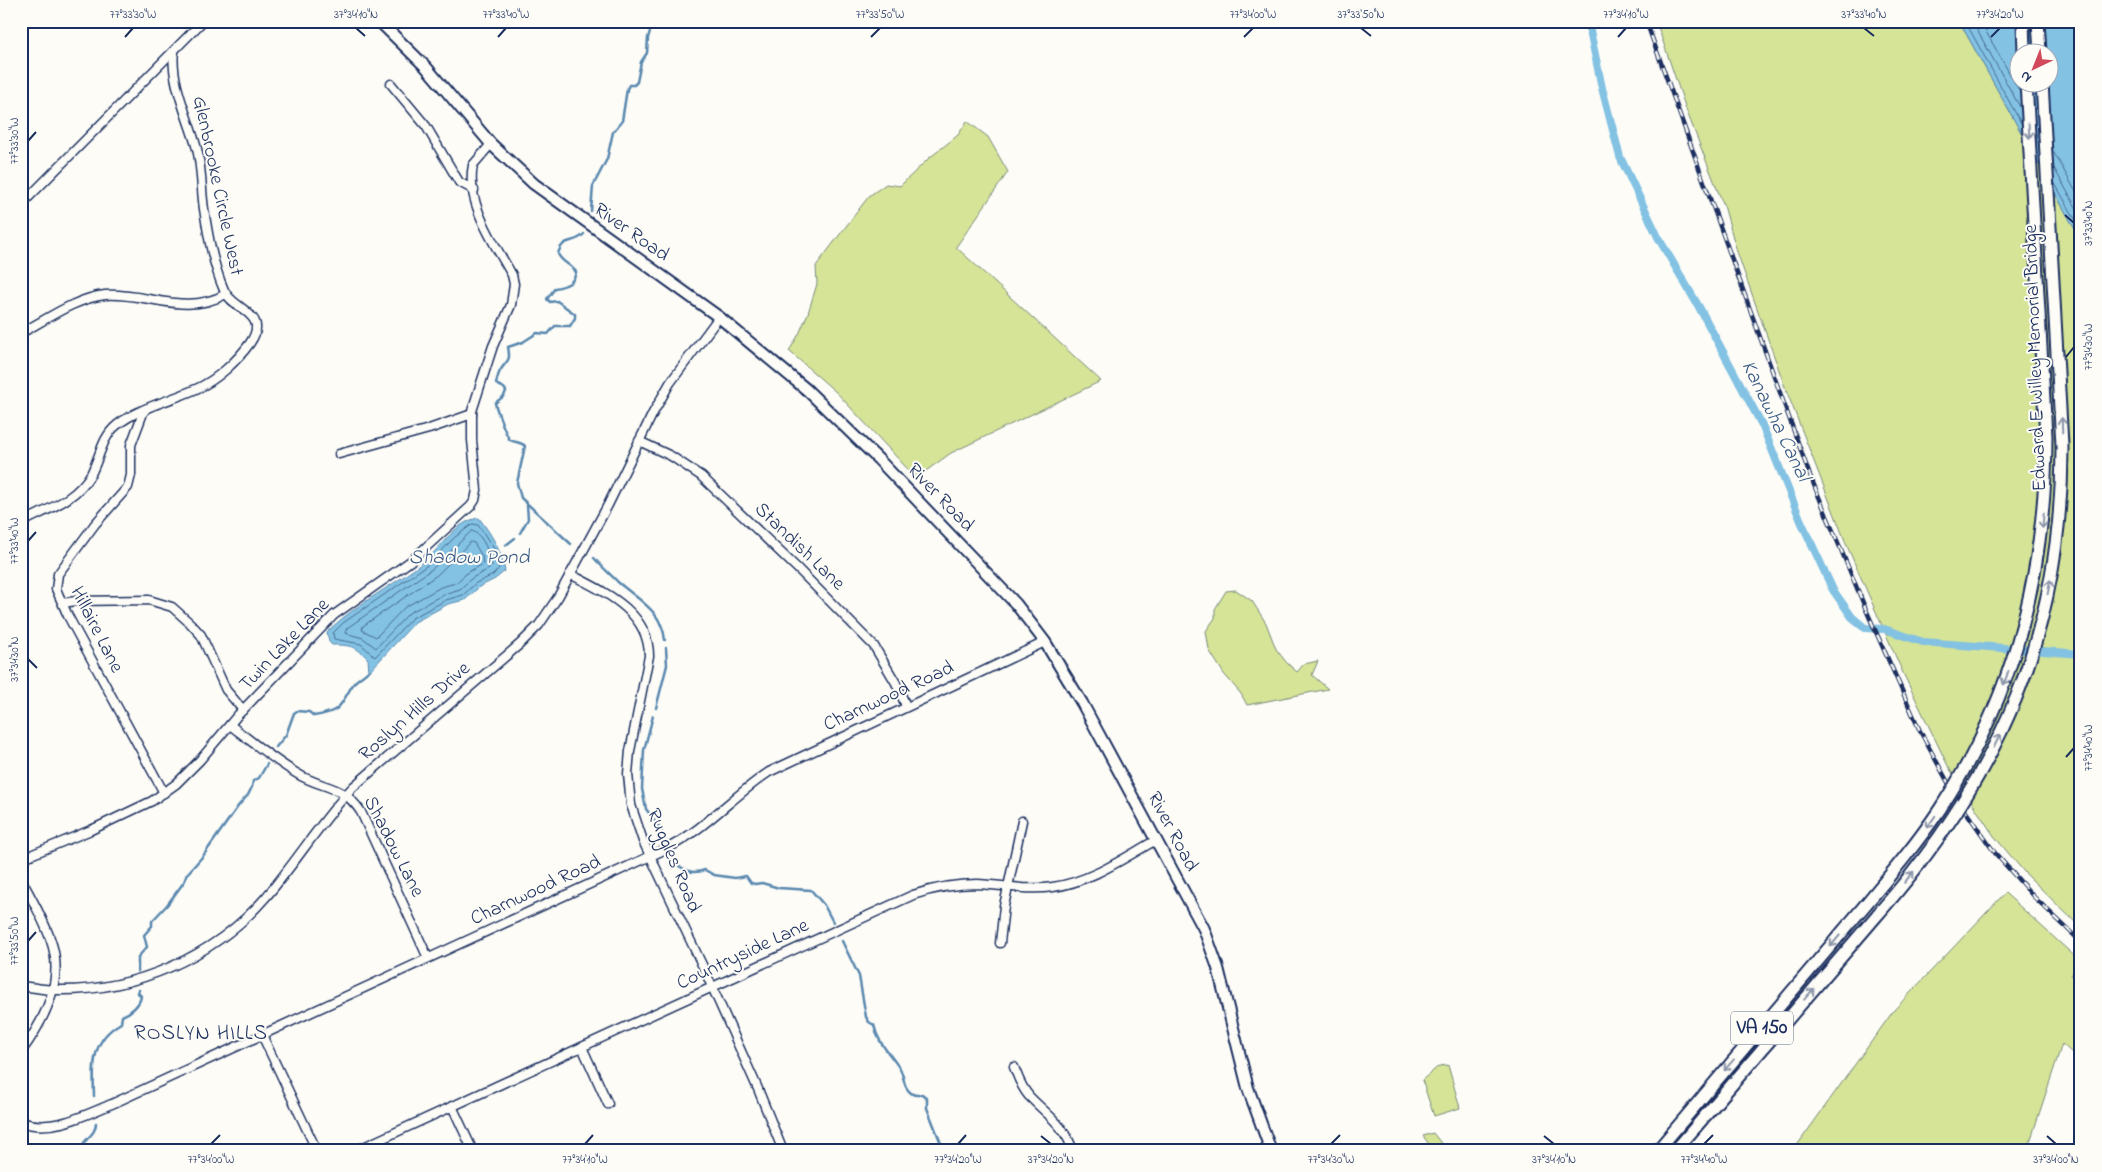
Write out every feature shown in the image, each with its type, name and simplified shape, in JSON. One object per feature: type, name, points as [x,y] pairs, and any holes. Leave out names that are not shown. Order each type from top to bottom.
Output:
[{"type":"highway","points":[[2023,21],[2024,42]]},
{"type":"highway","points":[[2038,21],[2039,42]]},
{"type":"highway","name":"Edward E Willey Memorial Bridge","points":[[1657,1151],[1866,904],[1927,828],[1966,766],[1987,726],[2008,675],[2020,637],[2034,580],[2042,531],[2045,495],[2046,436],[2027,92]]},
{"type":"highway","name":"Edward E Willey Memorial Bridge","points":[[1675,1151],[1878,914],[1938,840],[1970,791],[1992,752],[2013,706],[2033,651],[2053,568],[2061,499],[2062,445],[2043,92]]},
{"type":"main road","name":"River Road","points":[[380,21],[426,67],[491,144],[519,171],[552,198],[719,317],[807,390],[878,459],[1016,604],[1045,642],[1082,703],[1195,911],[1211,946],[1218,968],[1248,1088],[1271,1151]]},
{"type":"street","points":[[21,205],[203,21]]},
{"type":"street","name":"Glenbrooke Circle West","points":[[21,523],[77,493],[90,475],[109,432],[128,417],[207,383],[229,366],[251,342],[256,328],[253,318],[226,294],[211,244],[204,209],[197,150],[174,68],[174,51]]},
{"type":"street","points":[[391,84],[426,126],[459,182],[474,190]]},
{"type":"street","name":"Twin Lake Lane","points":[[21,859],[91,830],[152,801],[176,784],[200,760],[243,710],[334,615],[412,560],[471,506],[475,500],[477,490],[472,440],[472,414],[488,361],[511,305],[514,284],[512,275],[484,228],[474,190],[473,165],[491,144]]},
{"type":"street","points":[[21,333],[83,301],[96,297],[118,296],[192,305],[217,299],[226,294]]},
{"type":"street","name":"Roslyn Hills Drive","points":[[21,986],[52,990],[88,988],[138,979],[179,964],[224,938],[266,897],[346,794],[520,644],[548,613],[608,505],[639,440],[670,383],[719,317]]},
{"type":"street","name":"Hillaire Lane","points":[[148,408],[143,413],[131,445],[131,479],[128,486],[95,524],[58,574],[56,586],[63,603],[164,793]]},
{"type":"street","points":[[340,454],[429,429],[472,414]]},
{"type":"street","name":"Standish Lane","points":[[639,440],[671,456],[701,476],[806,576],[874,646],[896,683],[906,706]]},
{"type":"street","name":"Ruggles Road","points":[[570,574],[624,606],[640,624],[649,646],[646,677],[630,751],[628,774],[631,805],[643,841],[712,987],[758,1089],[783,1151]]},
{"type":"street","points":[[63,603],[139,599],[162,603],[172,607],[197,630],[206,645],[226,690],[243,710]]},
{"type":"street","name":"Charnwood Road","points":[[21,1122],[50,1126],[87,1114],[650,856],[694,833],[754,782],[769,772],[1045,642]]},
{"type":"street","name":"Shadow Lane","points":[[230,725],[309,781],[346,794],[361,812],[428,958]]},
{"type":"street","points":[[1000,943],[1004,906],[1022,821]]},
{"type":"street","name":"Countryside Lane","points":[[355,1151],[913,895],[956,885],[1036,888],[1070,883],[1103,869],[1156,840]]},
{"type":"street","points":[[21,879],[51,941],[55,963],[48,1007],[21,1052]]},
{"type":"street","points":[[262,1035],[317,1151]]},
{"type":"street","points":[[582,1047],[608,1104]]},
{"type":"street","points":[[1014,1068],[1020,1084],[1029,1096],[1060,1125],[1073,1151]]},
{"type":"street","points":[[452,1106],[473,1151]]},
{"type":"green space","points":[[1656,21],[1959,21],[2081,240],[2081,928],[2025,873],[1994,836],[1949,768],[1903,673],[1847,546],[1785,387],[1737,252],[1725,209],[1687,112]]},
{"type":"green space","points":[[967,121],[988,137],[1008,172],[956,247],[1101,381],[951,453],[916,478],[837,393],[789,351],[808,313],[817,284],[816,266],[869,196],[886,184],[900,186],[928,159],[958,135]]},
{"type":"green space","points":[[1236,590],[1252,601],[1266,623],[1276,649],[1286,662],[1297,672],[1304,664],[1318,661],[1312,675],[1328,689],[1247,705],[1209,650],[1206,631],[1215,618],[1215,609],[1226,591]]},
{"type":"green space","points":[[2005,893],[2080,961],[2071,975],[2081,985],[2081,1061],[2062,1044],[2027,1151],[1793,1151],[1894,1010]]},
{"type":"green space","points":[[1448,1065],[1460,1108],[1434,1116],[1422,1080],[1439,1066]]},
{"type":"green space","points":[[1433,1133],[1445,1148],[1443,1151],[1434,1151],[1423,1136]]},
{"type":"water","points":[[1959,21],[2081,21],[2081,240]]},
{"type":"water","name":"Shadow Pond","points":[[479,518],[495,543],[505,571],[495,579],[479,587],[465,600],[448,604],[415,622],[369,672],[368,659],[360,651],[348,646],[332,645],[329,642],[327,632],[350,612],[426,560],[456,529],[471,520]]},
{"type":"waterway","points":[[591,211],[593,186],[607,159],[613,132],[622,121],[627,89],[629,85],[634,85],[637,82],[641,62],[647,53],[648,38],[653,21]]},
{"type":"waterway","name":"Kanawha Canal","points":[[1588,21],[1602,88],[1620,157],[1659,239],[1699,307],[1762,425],[1801,521],[1833,590],[1852,617],[1865,628],[1884,629],[1923,642],[2081,654]]},
{"type":"waterway","points":[[571,544],[521,498],[517,483],[525,446],[510,440],[495,403],[504,396],[506,391],[496,384],[500,371],[509,358],[508,347],[523,342],[537,333],[548,334],[555,326],[570,326],[575,318],[575,314],[557,301],[550,302],[547,299],[555,288],[566,285],[575,276],[576,272],[558,254],[560,248],[584,234]]},
{"type":"waterway","points":[[520,533],[528,519],[527,505]]},
{"type":"waterway","points":[[506,545],[515,538]]},
{"type":"waterway","points":[[594,558],[619,583],[648,607],[659,621],[665,640]]},
{"type":"waterway","points":[[656,708],[667,665],[666,648]]},
{"type":"waterway","points":[[276,747],[286,735],[294,713],[297,711],[309,712],[314,716],[331,712],[340,706],[354,683],[369,670]]},
{"type":"waterway","points":[[653,716],[644,750],[642,789],[646,809],[660,828],[667,845]]},
{"type":"waterway","points":[[138,971],[138,957],[147,947],[144,935],[152,926],[152,921],[167,905],[184,882],[187,874],[203,856],[248,795],[253,781],[259,778],[267,764]]},
{"type":"waterway","points":[[671,855],[673,862],[688,871],[705,870],[714,875],[735,878],[746,876],[751,883],[755,884],[762,883],[779,888],[811,890],[824,905],[833,922]]},
{"type":"waterway","points":[[842,941],[859,976],[866,1017],[874,1025],[881,1043],[900,1069],[908,1090],[914,1095],[922,1094],[927,1098],[927,1108],[944,1151]]},
{"type":"waterway","points":[[94,1096],[94,1064],[99,1045],[104,1037],[121,1023],[122,1016],[137,1005],[141,996],[138,993],[139,990]]},
{"type":"waterway","points":[[80,1151],[83,1143],[94,1131],[96,1123]]},
{"type":"railway","points":[[1646,21],[1809,473],[1864,605],[1920,731],[1957,799],[1995,853],[2033,896],[2081,942]]},
{"type":"district","name":"ROSLYN HILLS","points":[[201,1034]]}]
